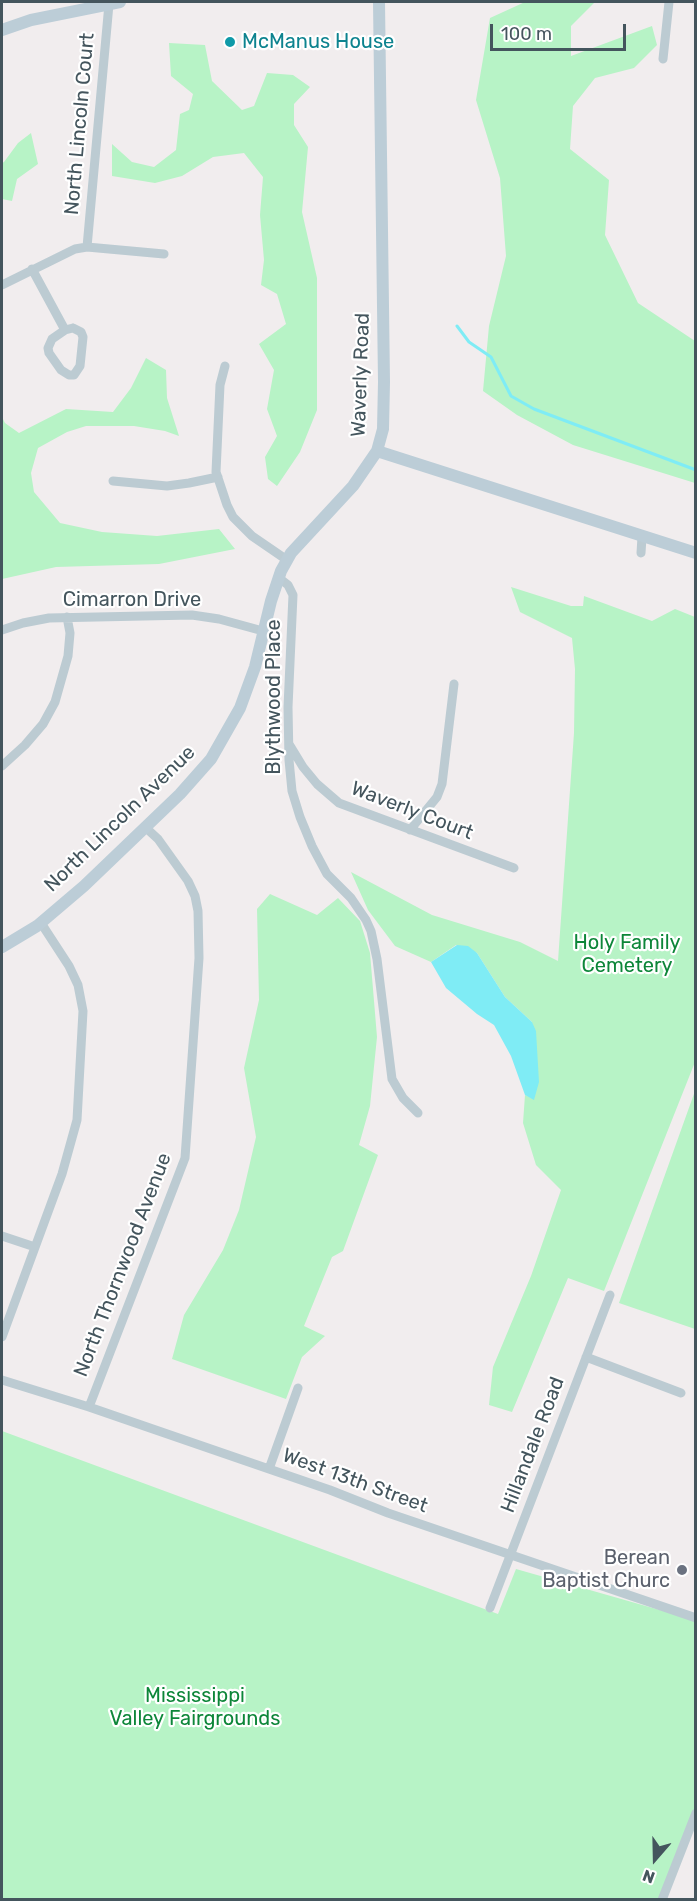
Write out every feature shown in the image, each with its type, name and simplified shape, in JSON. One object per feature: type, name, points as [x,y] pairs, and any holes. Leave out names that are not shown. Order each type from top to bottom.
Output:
[{"type":"street","name":"Waverly Road","points":[[379,2],[384,382],[382,429],[377,451],[696,553]]},
{"type":"street","points":[[663,59],[669,2]]},
{"type":"street","points":[[2,30],[31,20],[114,3]]},
{"type":"street","name":"North Lincoln Court","points":[[87,247],[114,3]]},
{"type":"street","points":[[2,285],[32,268],[75,249],[87,247],[164,254]]},
{"type":"street","points":[[32,268],[65,330]]},
{"type":"street","points":[[78,329],[83,338],[80,366],[74,375],[65,373],[49,353],[49,343],[65,330],[78,329]]},
{"type":"street","points":[[225,366],[220,385],[216,472],[233,517],[252,536],[287,560]]},
{"type":"street","name":"North Lincoln Avenue","points":[[2,947],[41,923],[84,886],[180,794],[211,759],[240,708],[255,667],[279,578],[287,560],[353,486],[377,451]]},
{"type":"street","points":[[113,481],[167,486],[218,477]]},
{"type":"street","points":[[641,554],[642,537]]},
{"type":"street","name":"Blythwood Place","points":[[279,578],[288,585],[293,595],[288,707],[292,791],[312,846],[327,874],[351,898],[366,920],[377,959],[392,1079],[403,1098],[418,1113]]},
{"type":"street","name":"Cimarron Drive","points":[[2,630],[40,620],[67,617],[192,615],[219,619],[263,631]]},
{"type":"street","points":[[2,766],[43,724],[55,702],[68,656],[70,633],[67,617]]},
{"type":"street","points":[[410,830],[437,797],[442,784],[454,684]]},
{"type":"street","name":"Waverly Court","points":[[288,742],[303,768],[339,803],[514,868]]},
{"type":"street","name":"North Thornwood Avenue","points":[[89,1407],[185,1158],[199,958],[198,911],[195,896],[188,882],[158,839],[145,827]]},
{"type":"street","points":[[2,1337],[62,1174],[77,1120],[83,1011],[78,985],[69,966],[41,923]]},
{"type":"street","points":[[2,1236],[35,1247]]},
{"type":"street","name":"Hillandale Road","points":[[490,1608],[610,1295]]},
{"type":"street","points":[[586,1357],[681,1393]]},
{"type":"street","name":"West 13th Street","points":[[2,1380],[89,1407],[330,1490],[388,1513],[696,1618]]},
{"type":"street","points":[[269,1469],[298,1388]]},
{"type":"street","points":[[662,1899],[691,1839],[696,1813]]},
{"type":"green space","points":[[525,2],[595,2],[571,26],[571,56],[652,26],[657,45],[634,68],[595,78],[573,106],[570,149],[609,180],[605,235],[638,303],[695,341],[695,483],[573,445],[517,415],[483,391],[489,326],[506,256],[500,178],[476,100],[490,18]]},
{"type":"green space","points":[[169,43],[205,45],[212,81],[242,110],[254,106],[267,73],[293,75],[310,87],[294,104],[294,125],[308,147],[302,212],[317,278],[317,410],[300,452],[277,486],[268,479],[265,457],[277,436],[267,409],[274,370],[259,344],[286,324],[277,294],[261,285],[264,260],[260,215],[263,177],[244,153],[213,157],[182,176],[155,183],[112,176],[112,144],[132,162],[154,167],[176,150],[180,114],[189,110],[193,94],[171,76]]},
{"type":"green space","points":[[31,133],[38,164],[17,179],[12,201],[2,199],[2,163],[18,143]]},
{"type":"green space","points":[[146,358],[166,370],[167,398],[179,436],[165,431],[134,426],[86,426],[67,432],[38,448],[31,473],[34,492],[60,523],[102,532],[157,536],[219,529],[235,549],[159,564],[56,567],[2,579],[2,417],[5,423],[19,433],[66,409],[113,412],[131,388]]},
{"type":"green space","name":"Holy Family Cemetery","points":[[511,587],[571,606],[583,606],[584,596],[652,621],[675,609],[695,617],[695,1062],[604,1291],[568,1278],[512,1412],[489,1405],[493,1367],[531,1276],[561,1190],[536,1165],[523,1123],[525,1095],[534,1099],[532,1022],[505,997],[477,953],[456,945],[431,962],[395,946],[368,910],[351,872],[432,915],[520,942],[558,961],[574,733],[575,669],[572,638],[520,612]]},
{"type":"green space","points":[[270,894],[317,915],[338,898],[360,921],[370,953],[377,1037],[370,1106],[359,1145],[378,1155],[343,1251],[332,1257],[304,1326],[325,1336],[302,1357],[286,1399],[172,1359],[184,1315],[223,1250],[239,1210],[256,1137],[244,1068],[259,1000],[257,909]]},
{"type":"green space","points":[[695,1091],[695,1329],[619,1303]]},
{"type":"green space","name":"Mississippi Valley Fairgrounds","points":[[2,1431],[498,1614],[516,1569],[695,1620],[695,1813],[662,1899],[2,1899]]},
{"type":"water","points":[[457,945],[468,946],[477,953],[505,997],[532,1022],[536,1031],[539,1082],[534,1100],[525,1095],[511,1056],[494,1025],[446,988],[431,962]]},
{"type":"waterway","points":[[457,326],[469,342],[491,357],[511,396],[534,409],[696,470]]},
{"type":"place","name":"McManus House","points":[[230,42]]},
{"type":"place","name":"Berean Baptist Churc","points":[[682,1570]]}]
